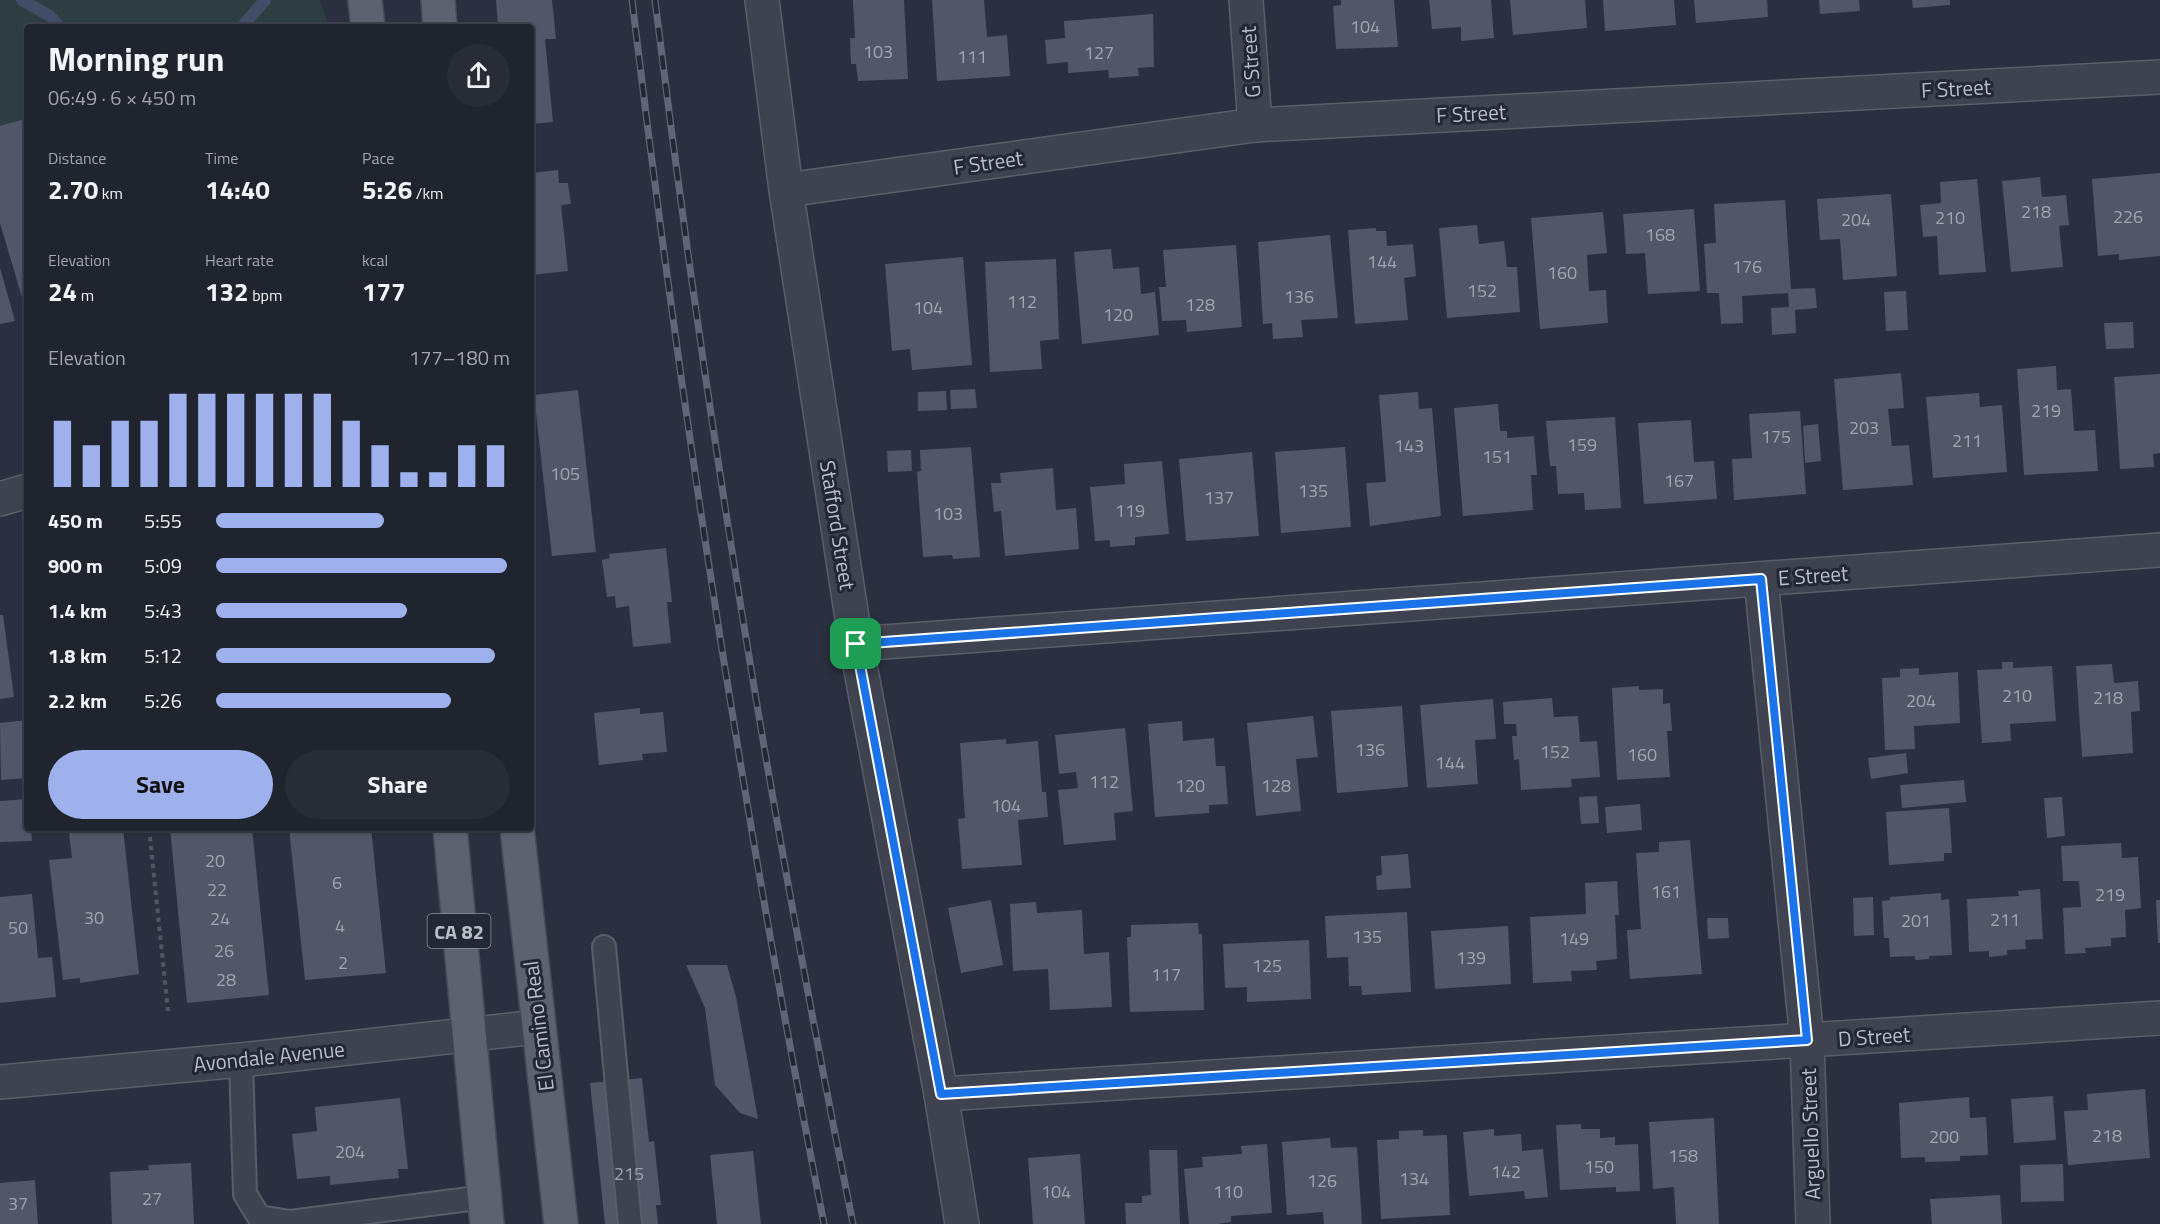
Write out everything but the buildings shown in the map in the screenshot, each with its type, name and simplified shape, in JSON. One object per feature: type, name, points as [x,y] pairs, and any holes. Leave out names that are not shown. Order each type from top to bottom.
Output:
[{"type":"main road","points":[[365,0],[368,24]]},
{"type":"main road","points":[[438,0],[440,24]]},
{"type":"main road","name":"CA 82","points":[[450,831],[486,1211]]},
{"type":"main road","name":"El Camino Real","points":[[517,831],[537,1028],[561,1224]]},
{"type":"street","name":"Stafford Street","points":[[762,0],[786,190],[856,644],[941,1094],[962,1224]]},
{"type":"street","name":"G Street","points":[[1246,0],[1255,125]]},
{"type":"street","name":"F Street","points":[[786,190],[1255,125],[2160,77]]},
{"type":"street","points":[[0,499],[24,492]]},
{"type":"street","name":"E Street","points":[[856,644],[2160,550]]},
{"type":"street","name":"Arguello Street","points":[[1761,579],[1807,1040],[1813,1224]]},
{"type":"street","name":"D Street","points":[[941,1094],[2160,1018]]},
{"type":"street","name":"Avondale Avenue","points":[[0,1082],[241,1060],[469,1033],[537,1028]]},
{"type":"lane","points":[[603,947],[630,1224]]},
{"type":"lane","points":[[241,1060],[245,1194],[259,1217],[290,1221],[486,1211]]},
{"type":"path","points":[[149,831],[168,1011]]},
{"type":"shaded area","points":[[0,0],[320,0],[328,24],[24,24],[24,210],[7,218],[0,218]]},
{"type":"waterway","points":[[22,0],[50,16],[57,24]]},
{"type":"waterway","points":[[245,24],[265,0]]},
{"type":"railway","points":[[632,0],[671,307],[716,614],[767,920],[824,1224]]},
{"type":"railway","points":[[655,0],[674,154],[742,614],[794,920],[853,1224]]},
{"type":"route","points":[[1761,579],[1807,1040],[941,1094],[856,644],[1761,579]]}]
